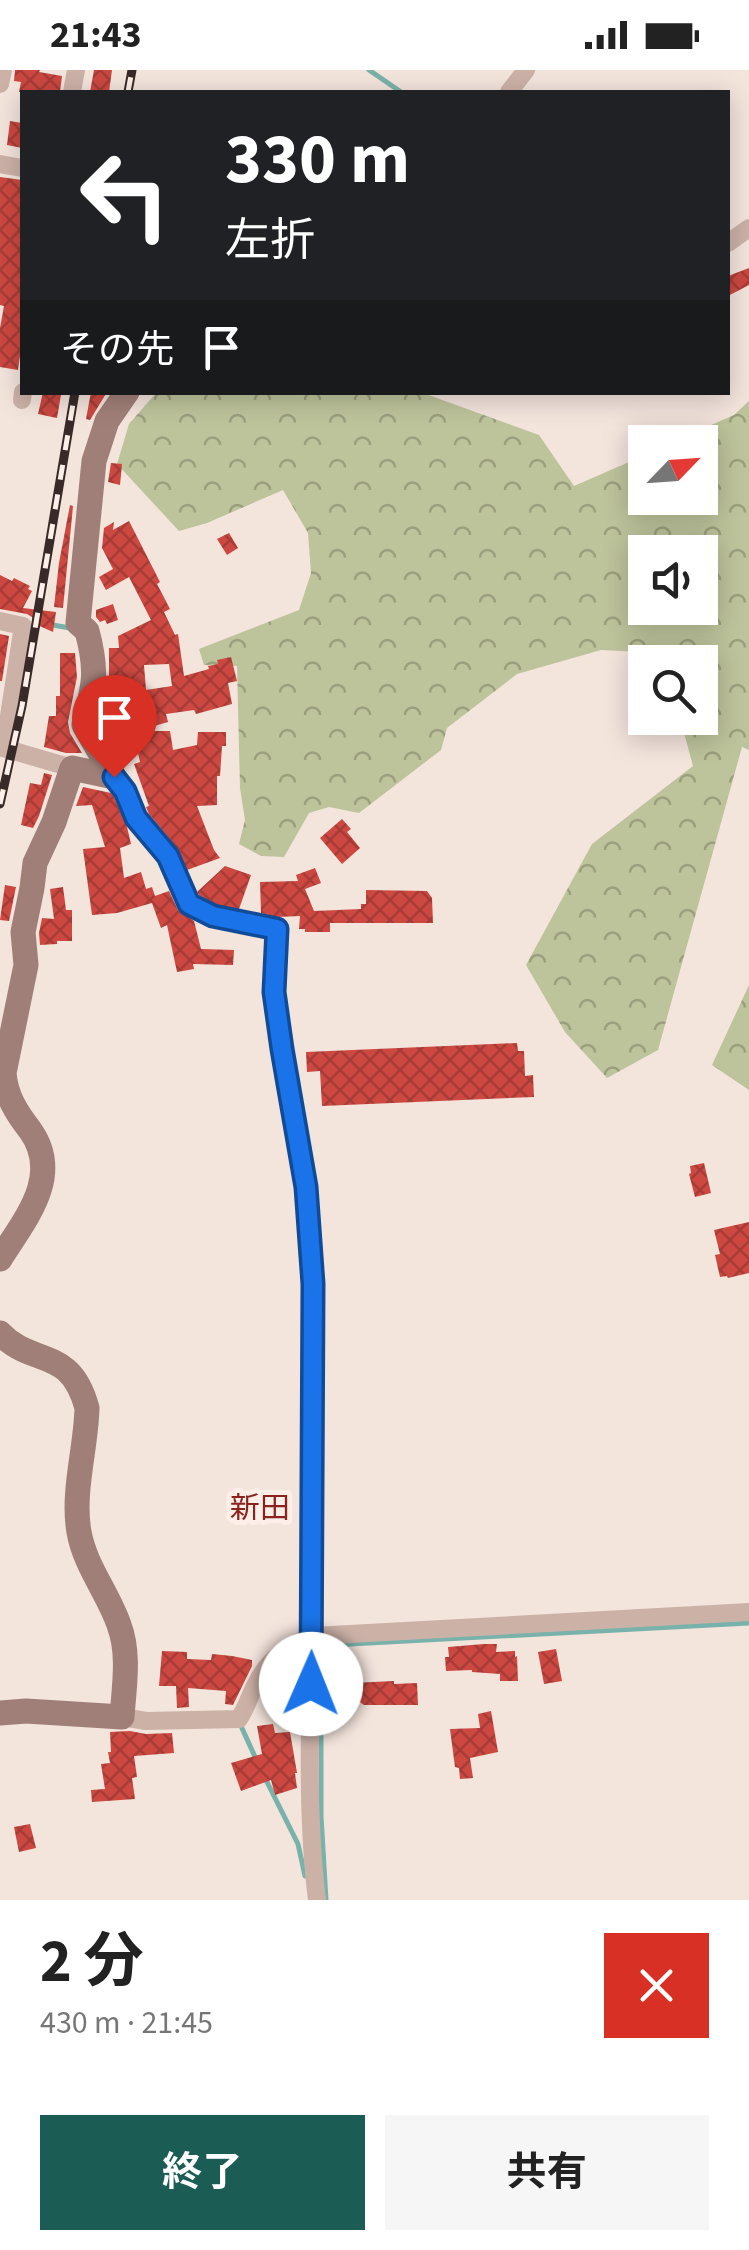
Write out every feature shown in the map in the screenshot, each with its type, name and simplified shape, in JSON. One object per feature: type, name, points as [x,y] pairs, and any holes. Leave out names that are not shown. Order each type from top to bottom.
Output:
[{"type":"main road","points":[[114,777],[84,725],[95,682],[95,663],[87,631],[78,624],[94,461],[108,421],[125,395]]},
{"type":"main road","points":[[0,1259],[37,1196],[44,1170],[42,1151],[12,1103],[4,1073],[26,966],[23,932],[35,863],[72,768],[114,777]]},
{"type":"main road","points":[[0,1333],[23,1350],[58,1364],[70,1373],[84,1396],[88,1408],[78,1529],[83,1550],[124,1640],[125,1668],[122,1717],[26,1710],[0,1712]]},
{"type":"street","points":[[0,84],[3,70]]},
{"type":"street","points":[[511,90],[526,70]]},
{"type":"street","points":[[0,621],[24,626],[2,748],[72,768]]},
{"type":"street","points":[[114,777],[125,791],[136,818],[168,856],[189,904],[213,916],[277,929],[274,992],[306,1187],[313,1284],[310,1749],[317,1900]]},
{"type":"street","points":[[122,1717],[146,1721],[239,1719],[255,1685],[274,1660],[300,1640],[313,1636],[749,1612]]},
{"type":"green space","points":[[154,395],[429,395],[539,435],[574,486],[628,462],[628,515],[718,515],[718,425],[711,425],[734,415],[749,401],[749,750],[742,747],[658,1050],[607,1078],[565,1032],[526,965],[592,844],[693,766],[685,735],[718,735],[718,645],[628,645],[628,651],[601,650],[517,674],[447,728],[441,750],[359,813],[329,807],[309,813],[284,857],[261,856],[239,844],[245,820],[240,788],[237,666],[204,665],[199,649],[299,610],[311,573],[308,533],[283,490],[179,531],[117,464],[129,424]]},
{"type":"green space","points":[[749,985],[749,1090],[712,1065]]},
{"type":"building","points":[[15,70],[40,70],[62,76],[60,90],[19,92],[21,82],[14,81]]},
{"type":"building","points":[[94,70],[112,70],[109,90],[90,90]]},
{"type":"building","points":[[10,121],[20,123],[20,148],[7,145]]},
{"type":"building","points":[[0,177],[20,180],[18,370],[0,367],[4,306],[0,305]]},
{"type":"building","points":[[749,268],[749,285],[730,295],[730,275]]},
{"type":"building","points":[[42,395],[61,395],[57,418],[38,414]]},
{"type":"building","points":[[90,395],[105,395],[90,420],[86,419]]},
{"type":"building","points":[[111,463],[122,464],[120,485],[108,482]]},
{"type":"building","points":[[70,505],[73,506],[63,608],[54,607],[59,563]]},
{"type":"building","points":[[129,521],[160,582],[157,584],[170,609],[164,612],[175,635],[178,634],[184,676],[231,657],[237,681],[228,683],[232,704],[196,714],[194,710],[166,714],[168,722],[137,731],[170,731],[173,750],[197,745],[198,732],[226,732],[217,776],[217,805],[197,806],[220,858],[187,870],[177,848],[146,807],[149,806],[134,764],[140,762],[133,730],[123,732],[115,712],[121,709],[117,686],[109,686],[109,648],[119,648],[118,636],[151,620],[129,577],[106,590],[99,577],[113,569],[102,548],[104,528],[114,522],[113,530]],"holes":[[[169,664],[172,686],[146,690],[144,665]]]},
{"type":"building","points":[[229,533],[238,548],[227,555],[217,539]]},
{"type":"building","points":[[0,575],[30,586],[32,591],[23,608],[56,612],[53,632],[35,624],[27,614],[0,609]]},
{"type":"building","points":[[113,604],[118,620],[100,622],[96,610]]},
{"type":"building","points":[[0,634],[9,636],[2,681],[0,681]]},
{"type":"building","points":[[60,653],[75,653],[77,677],[68,722],[82,753],[44,747],[49,716],[56,716],[56,696],[60,696]]},
{"type":"building","points":[[44,773],[52,775],[39,816],[33,828],[21,825],[30,783],[41,785]]},
{"type":"building","points":[[83,787],[114,797],[131,844],[120,848],[124,878],[141,872],[146,889],[152,887],[155,896],[169,891],[178,910],[194,921],[201,949],[234,950],[233,965],[193,964],[194,969],[177,972],[167,925],[161,928],[152,903],[92,915],[83,849],[105,847],[92,805],[76,806]]},
{"type":"building","points":[[342,819],[360,848],[342,864],[320,838]]},
{"type":"building","points":[[225,866],[251,875],[239,909],[217,905],[197,892]]},
{"type":"building","points":[[315,868],[321,883],[305,889],[314,911],[361,909],[361,904],[366,904],[366,890],[427,891],[432,898],[433,923],[330,923],[330,932],[305,932],[299,929],[300,916],[261,913],[260,882],[298,881],[296,875]]},
{"type":"building","points":[[5,885],[16,887],[9,921],[0,920]]},
{"type":"building","points":[[63,887],[66,910],[72,910],[72,941],[40,945],[42,918],[54,919],[50,889]]},
{"type":"building","points":[[517,1043],[518,1051],[524,1051],[525,1076],[533,1075],[534,1097],[322,1106],[320,1071],[307,1072],[306,1052]]},
{"type":"building","points":[[704,1163],[711,1193],[695,1197],[690,1166]]},
{"type":"building","points":[[749,1222],[749,1273],[720,1277],[714,1230]]},
{"type":"building","points":[[497,1644],[496,1652],[515,1651],[518,1681],[500,1681],[500,1674],[472,1670],[446,1671],[448,1647]]},
{"type":"building","points":[[556,1649],[562,1681],[544,1684],[538,1652]]},
{"type":"building","points":[[162,1651],[187,1652],[187,1659],[211,1660],[212,1654],[232,1656],[252,1660],[252,1666],[233,1705],[225,1704],[226,1691],[188,1688],[189,1707],[177,1708],[176,1686],[159,1686]]},
{"type":"building","points":[[352,1683],[417,1683],[418,1705],[364,1705],[353,1697]]},
{"type":"building","points":[[491,1711],[498,1752],[470,1758],[473,1778],[460,1779],[450,1729],[480,1728],[478,1714]]},
{"type":"building","points":[[273,1724],[275,1733],[290,1732],[297,1788],[275,1795],[271,1780],[241,1791],[231,1763],[262,1754],[257,1726]]},
{"type":"building","points":[[110,1732],[172,1733],[174,1753],[134,1756],[135,1799],[92,1802],[91,1790],[105,1789],[101,1764],[110,1763]]},
{"type":"building","points":[[30,1824],[36,1848],[19,1852],[14,1827]]},
{"type":"waterway","points":[[369,70],[398,90]]},
{"type":"waterway","points":[[47,624],[70,628]]},
{"type":"waterway","points":[[326,1900],[321,1816],[321,1674],[329,1648],[749,1623]]},
{"type":"waterway","points":[[241,1726],[256,1759]]},
{"type":"waterway","points":[[265,1778],[298,1844],[308,1877]]},
{"type":"railway","points":[[128,90],[132,70]]},
{"type":"railway","points":[[0,804],[22,706],[74,395]]},
{"type":"district","name":"新田","points":[[260,1508]]},
{"type":"route","points":[[114,777],[125,791],[136,818],[168,856],[189,904],[213,916],[277,929],[274,992],[306,1187],[313,1284],[311,1684]]}]
